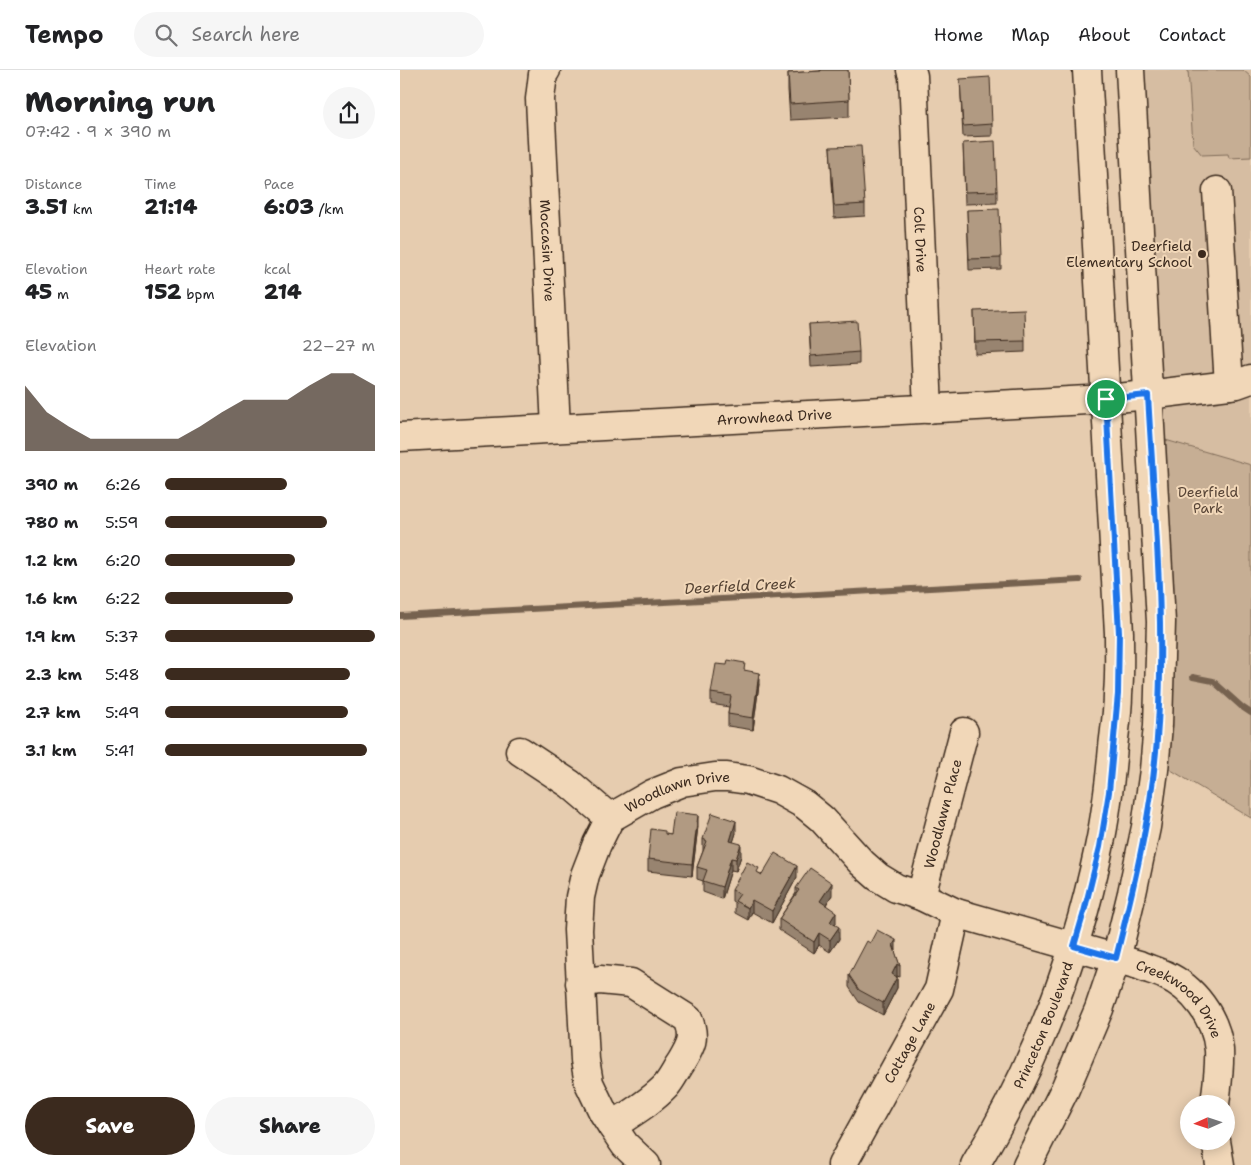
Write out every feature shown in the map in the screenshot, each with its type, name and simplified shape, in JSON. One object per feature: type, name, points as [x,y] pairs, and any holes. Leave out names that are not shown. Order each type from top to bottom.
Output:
[{"type":"street","name":"Colt Drive","points":[[911,70],[913,76],[928,409]]},
{"type":"street","name":"Princeton Boulevard","points":[[975,1165],[1022,1078],[1057,996],[1084,912],[1100,847],[1109,792],[1118,694],[1119,633],[1087,70]]},
{"type":"street","points":[[1027,1165],[1065,1089],[1099,1009],[1116,958],[1146,827],[1154,770],[1158,725],[1161,622],[1130,70]]},
{"type":"street","name":"Moccasin Drive","points":[[545,72],[540,99],[556,428]]},
{"type":"street","points":[[1217,191],[1240,382]]},
{"type":"street","name":"Arrowhead Drive","points":[[400,437],[1106,399],[1240,382]]},
{"type":"street","name":"Woodlawn Place","points":[[921,896],[964,732]]},
{"type":"street","points":[[520,751],[570,784],[610,818]]},
{"type":"street","name":"Woodlawn Drive","points":[[646,1165],[626,1145],[612,1126],[589,1082],[580,982],[578,930],[580,897],[585,875],[610,818],[652,794],[682,782],[714,777],[748,780],[778,790],[805,805],[822,819],[862,863],[878,877],[896,888],[921,896],[956,913],[1074,946]]},
{"type":"street","name":"Cottage Lane","points":[[842,1165],[939,989],[956,913]]},
{"type":"street","name":"Creekwood Drive","points":[[1074,946],[1139,965],[1165,975],[1181,985],[1198,1000],[1212,1021],[1218,1048],[1219,1070],[1216,1095]]},
{"type":"street","points":[[580,982],[600,980],[632,983],[688,1019],[692,1028],[693,1037],[689,1049],[666,1086],[648,1102],[612,1126]]},
{"type":"street","points":[[1218,1150],[1220,1165]]},
{"type":"shaded area","name":"Deerfield Elementary School","points":[[1142,70],[1251,70],[1251,465],[1162,439]]},
{"type":"green space","points":[[1188,70],[1243,70],[1251,77],[1251,157],[1229,158],[1228,154],[1202,155],[1193,144]]},
{"type":"green space","name":"Deerfield Park","points":[[1162,439],[1251,465],[1251,818],[1166,767]]},
{"type":"building","points":[[848,70],[849,100],[790,104],[788,73]]},
{"type":"building","points":[[990,77],[992,124],[963,126],[960,79]]},
{"type":"building","points":[[995,141],[997,191],[965,192],[963,143]]},
{"type":"building","points":[[861,146],[865,204],[834,206],[830,147]]},
{"type":"building","points":[[999,209],[1001,258],[969,259],[967,210]]},
{"type":"building","points":[[1024,309],[1025,341],[975,342],[974,311]]},
{"type":"building","points":[[857,321],[859,352],[811,356],[809,324]]},
{"type":"building","points":[[728,660],[745,663],[744,670],[759,673],[753,718],[728,714],[731,696],[711,693],[716,664],[727,665]]},
{"type":"building","points":[[674,812],[698,815],[692,864],[648,859],[651,829],[665,831],[665,834],[671,835]]},
{"type":"building","points":[[712,813],[736,821],[730,841],[741,844],[736,859],[731,858],[722,887],[703,881],[707,870],[697,867],[707,841],[703,839]]},
{"type":"building","points":[[775,853],[797,866],[772,911],[752,900],[748,908],[735,901],[740,894],[732,890],[747,862],[759,868],[757,872],[762,875]]},
{"type":"building","points":[[810,868],[832,883],[820,901],[836,912],[830,922],[839,927],[830,940],[819,933],[814,942],[779,919],[799,890],[796,888]]},
{"type":"building","points":[[877,930],[896,940],[893,945],[900,966],[897,964],[892,974],[897,977],[883,1003],[859,990],[849,975],[867,941],[870,943]]},
{"type":"waterway","name":"Deerfield Creek","points":[[400,616],[1080,580]]},
{"type":"waterway","name":"Deerfield Creek","points":[[1193,677],[1213,681],[1251,713]]},
{"type":"place","name":"Deerfield Elementary School","points":[[1202,254]]},
{"type":"route","points":[[1148,395],[1161,622],[1158,725],[1154,770],[1146,827],[1116,958],[1074,946],[1100,847],[1109,792],[1118,694],[1119,633],[1106,399],[1148,395]]}]
